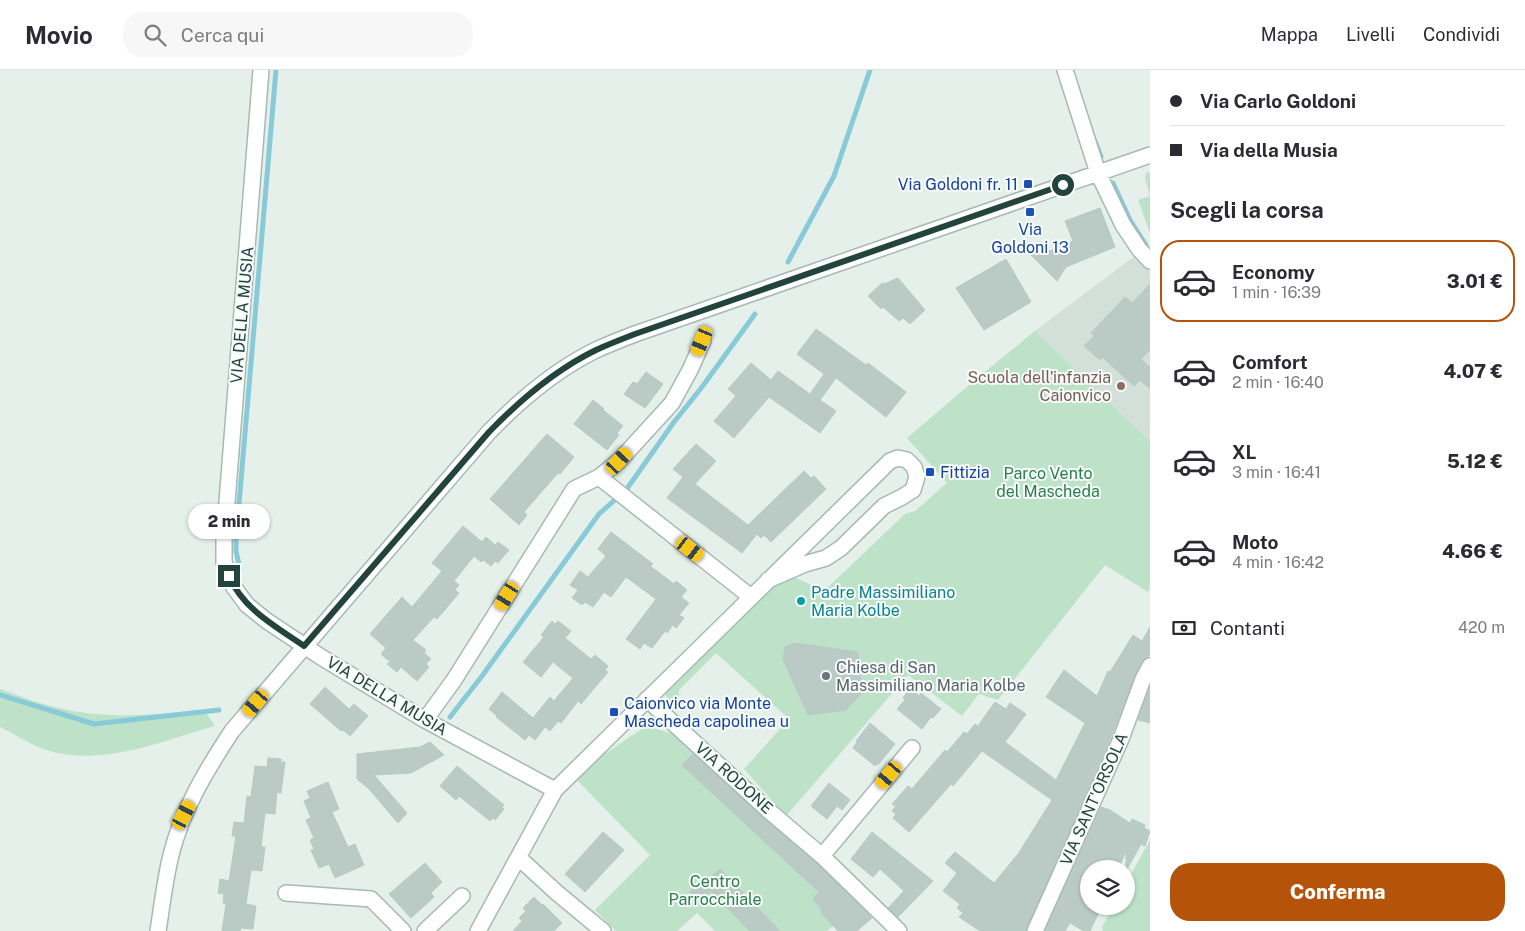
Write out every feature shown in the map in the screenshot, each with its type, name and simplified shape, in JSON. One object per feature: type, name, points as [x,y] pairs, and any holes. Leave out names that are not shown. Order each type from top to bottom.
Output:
[{"type":"street","name":"VIA DELLA MUSIA","points":[[262,70],[224,540],[224,562],[233,586],[247,605],[304,646],[425,720],[555,790]]},
{"type":"street","points":[[1064,70],[1098,173],[1123,225],[1138,249],[1150,261]]},
{"type":"street","points":[[158,931],[171,855],[184,815],[213,761],[232,731],[489,432],[514,406],[539,386],[571,364],[596,350],[635,334],[1150,155]]},
{"type":"street","points":[[425,720],[454,680],[574,489],[599,477],[619,461],[672,403],[690,370],[702,341]]},
{"type":"street","points":[[478,931],[555,790],[768,580],[890,461],[898,458],[907,460],[914,466],[918,477],[913,490],[884,506],[841,548],[826,558],[805,564],[768,580]]},
{"type":"street","points":[[599,477],[751,597]]},
{"type":"street","name":"VIA SANT'ORSOLA","points":[[1035,931],[1121,739],[1143,679],[1150,666]]},
{"type":"street","name":"VIA RODONE","points":[[647,699],[735,770],[899,931]]},
{"type":"street","points":[[822,856],[912,748]]},
{"type":"street","points":[[519,858],[603,931]]},
{"type":"street","points":[[286,893],[371,899],[403,931]]},
{"type":"street","points":[[425,931],[462,896]]},
{"type":"shaded area","name":"Scuola dell'infanzia Caionvico","points":[[1135,256],[1150,271],[1150,441],[1035,331]]},
{"type":"green space","points":[[1150,172],[1150,196],[1145,178],[1146,173]]},
{"type":"green space","points":[[1150,196],[1150,233],[1138,200]]},
{"type":"green space","name":"Parco Vento del Mascheda","points":[[1035,331],[1150,441],[1150,586],[1148,592],[1105,565],[998,700],[979,694],[962,716],[908,675],[786,816],[744,769],[789,719],[716,653],[679,690],[678,708],[669,701],[665,694],[672,682],[778,580],[792,576],[824,591],[905,514],[915,511],[947,483],[907,438]]},
{"type":"green space","points":[[0,689],[48,705],[92,714],[148,715],[204,710],[215,726],[149,746],[104,755],[81,756],[59,753],[38,747],[0,727]]},
{"type":"green space","name":"Centro Parrocchiale","points":[[643,728],[654,728],[676,735],[764,818],[778,827],[839,881],[859,904],[827,931],[715,931],[697,913],[677,931],[616,931],[595,910],[650,855],[577,780],[593,762]]},
{"type":"green space","points":[[1150,840],[1150,931],[1103,931],[1102,927],[1109,915],[1135,915],[1135,867]]},
{"type":"building","points":[[1100,208],[1115,247],[1066,267],[1057,281],[1028,252],[1040,242],[1050,251],[1073,241],[1065,221]]},
{"type":"building","points":[[1006,259],[1031,302],[984,330],[956,288]]},
{"type":"building","points":[[898,278],[925,310],[910,324],[903,318],[899,321],[883,307],[881,309],[868,296],[882,283],[884,284]]},
{"type":"building","points":[[1150,284],[1150,350],[1141,359],[1150,367],[1150,389],[1140,380],[1134,386],[1102,357],[1100,360],[1084,346],[1094,336],[1091,333],[1125,297],[1132,303]]},
{"type":"building","points":[[816,329],[866,365],[868,363],[906,392],[886,417],[836,378],[820,400],[836,411],[820,433],[769,397],[734,438],[714,421],[736,396],[728,389],[751,363],[771,380],[778,371],[810,394],[824,374],[797,354]]},
{"type":"building","points":[[646,372],[663,384],[645,408],[624,394],[633,382],[637,384]]},
{"type":"building","points":[[593,400],[623,426],[617,433],[619,435],[607,450],[574,424]]},
{"type":"building","points":[[547,434],[574,457],[524,512],[527,515],[519,525],[490,499]]},
{"type":"building","points":[[696,444],[716,461],[695,484],[748,525],[804,471],[811,478],[814,476],[826,489],[771,542],[764,535],[761,538],[757,534],[742,553],[667,498],[683,477],[673,469]]},
{"type":"building","points":[[463,526],[482,542],[486,537],[495,545],[498,542],[509,550],[498,563],[495,561],[491,566],[483,560],[481,562],[474,556],[454,581],[459,585],[455,590],[459,593],[437,619],[434,617],[413,640],[426,650],[424,653],[431,659],[426,664],[429,667],[417,681],[401,667],[397,672],[387,664],[390,662],[381,654],[386,648],[370,634],[402,597],[412,607],[442,571],[432,563]]},
{"type":"building","points":[[611,532],[653,564],[650,566],[674,584],[676,581],[687,590],[681,597],[689,603],[679,615],[684,618],[676,628],[673,625],[667,633],[665,631],[652,648],[644,643],[640,649],[626,639],[656,599],[626,577],[611,597],[604,592],[593,607],[585,602],[582,605],[572,598],[578,590],[570,585],[580,571],[588,577],[606,556],[598,549]]},
{"type":"building","points":[[552,621],[555,624],[558,621],[571,631],[565,638],[591,659],[595,655],[608,666],[605,670],[608,672],[581,704],[578,701],[561,723],[558,721],[550,731],[545,727],[535,740],[529,735],[525,740],[489,709],[502,692],[533,718],[550,697],[554,701],[573,678],[553,662],[541,677],[523,662],[544,637],[541,635]]},
{"type":"building","points":[[1150,627],[1150,655],[1142,661],[1135,675],[1112,735],[1026,931],[980,931],[959,917],[963,913],[957,908],[960,904],[943,891],[957,873],[945,863],[955,852],[994,883],[1018,854],[1052,800],[982,751],[953,786],[951,784],[909,832],[893,818],[896,814],[892,811],[896,806],[892,804],[908,786],[912,789],[945,750],[947,752],[964,732],[967,734],[975,724],[978,726],[995,702],[1006,709],[1010,703],[1026,714],[1005,742],[1056,780],[1085,723],[1046,697],[1064,670],[1097,696],[1108,671],[1110,672],[1133,635],[1142,641]]},
{"type":"building","name":"Chiesa di San Massimiliano Maria Kolbe","points":[[795,643],[858,652],[862,693],[846,710],[808,715],[783,659],[785,647]]},
{"type":"building","points":[[325,687],[349,709],[354,704],[368,716],[350,736],[343,730],[341,731],[310,704]]},
{"type":"building","points":[[1150,687],[1150,723],[1138,720]]},
{"type":"building","points":[[910,688],[919,696],[921,693],[941,709],[933,718],[931,717],[922,729],[897,709],[905,700],[903,698]]},
{"type":"building","points":[[870,723],[895,744],[878,765],[877,763],[875,766],[853,748]]},
{"type":"building","points":[[430,742],[444,755],[411,773],[374,775],[407,813],[398,823],[369,789],[357,779],[357,754],[420,747]]},
{"type":"building","points":[[693,754],[816,863],[872,918],[857,931],[838,931],[820,912],[822,910],[813,899],[819,892],[682,765]]},
{"type":"building","points":[[268,758],[281,759],[281,762],[285,762],[281,793],[277,792],[275,814],[265,813],[261,847],[265,847],[262,871],[251,870],[246,904],[256,906],[253,929],[241,928],[240,931],[222,931],[226,904],[223,903],[224,894],[218,893],[220,879],[229,881],[236,836],[232,836],[234,822],[244,823],[247,796],[251,797],[255,766],[267,767]]},
{"type":"building","points":[[457,766],[504,805],[502,807],[504,809],[495,820],[493,818],[490,821],[459,796],[456,800],[440,786]]},
{"type":"building","points":[[328,782],[339,809],[332,812],[348,847],[355,844],[364,865],[335,878],[329,864],[319,868],[311,850],[314,849],[310,840],[314,838],[306,820],[311,818],[304,801],[310,798],[307,791]]},
{"type":"building","points":[[829,783],[850,800],[842,810],[837,806],[827,819],[811,806]]},
{"type":"building","points":[[1101,807],[1110,810],[1130,823],[1132,819],[1145,825],[1144,828],[1150,831],[1145,846],[1141,844],[1132,860],[1126,860],[1126,851],[1122,860],[1080,860],[1080,915],[1098,915],[1090,931],[1084,931],[1070,923],[1065,931],[1045,931]]},
{"type":"building","points":[[603,832],[624,850],[585,892],[565,874]]},
{"type":"building","points":[[872,832],[933,881],[898,917],[888,908],[904,891],[880,869],[873,877],[851,859]]},
{"type":"building","points":[[425,863],[442,882],[431,893],[434,897],[411,918],[389,894]]},
{"type":"building","points":[[720,869],[780,931],[750,931],[711,891],[698,903],[690,892],[702,880],[705,882]]},
{"type":"building","points":[[534,897],[562,923],[554,931],[513,931],[522,921],[519,918],[526,911],[523,908]]},
{"type":"waterway","points":[[240,569],[236,551],[236,539],[276,70]]},
{"type":"waterway","points":[[788,262],[834,176],[870,70]]},
{"type":"waterway","points":[[1095,141],[1101,157]]},
{"type":"waterway","points":[[1113,183],[1130,220],[1146,245]]},
{"type":"waterway","points":[[450,717],[482,676],[599,514],[626,490],[755,314]]},
{"type":"waterway","points":[[0,695],[94,724],[219,710]]},
{"type":"place","name":"Via Goldoni fr. 11","points":[[1028,184]]},
{"type":"place","name":"Via Goldoni 13","points":[[1030,212]]},
{"type":"place","name":"Scuola dell'infanzia Caionvico","points":[[1121,386]]},
{"type":"place","name":"Fittizia","points":[[930,472]]},
{"type":"place","name":"Padre Massimiliano Maria Kolbe","points":[[801,601]]},
{"type":"place","name":"Chiesa di San Massimiliano Maria Kolbe","points":[[826,676]]},
{"type":"place","name":"Caionvico via Monte Mascheda capolinea u","points":[[614,712]]},
{"type":"route","points":[[229,576],[233,586],[247,605],[304,646],[489,432],[514,406],[563,369],[596,350],[635,334],[1063,185]]}]
